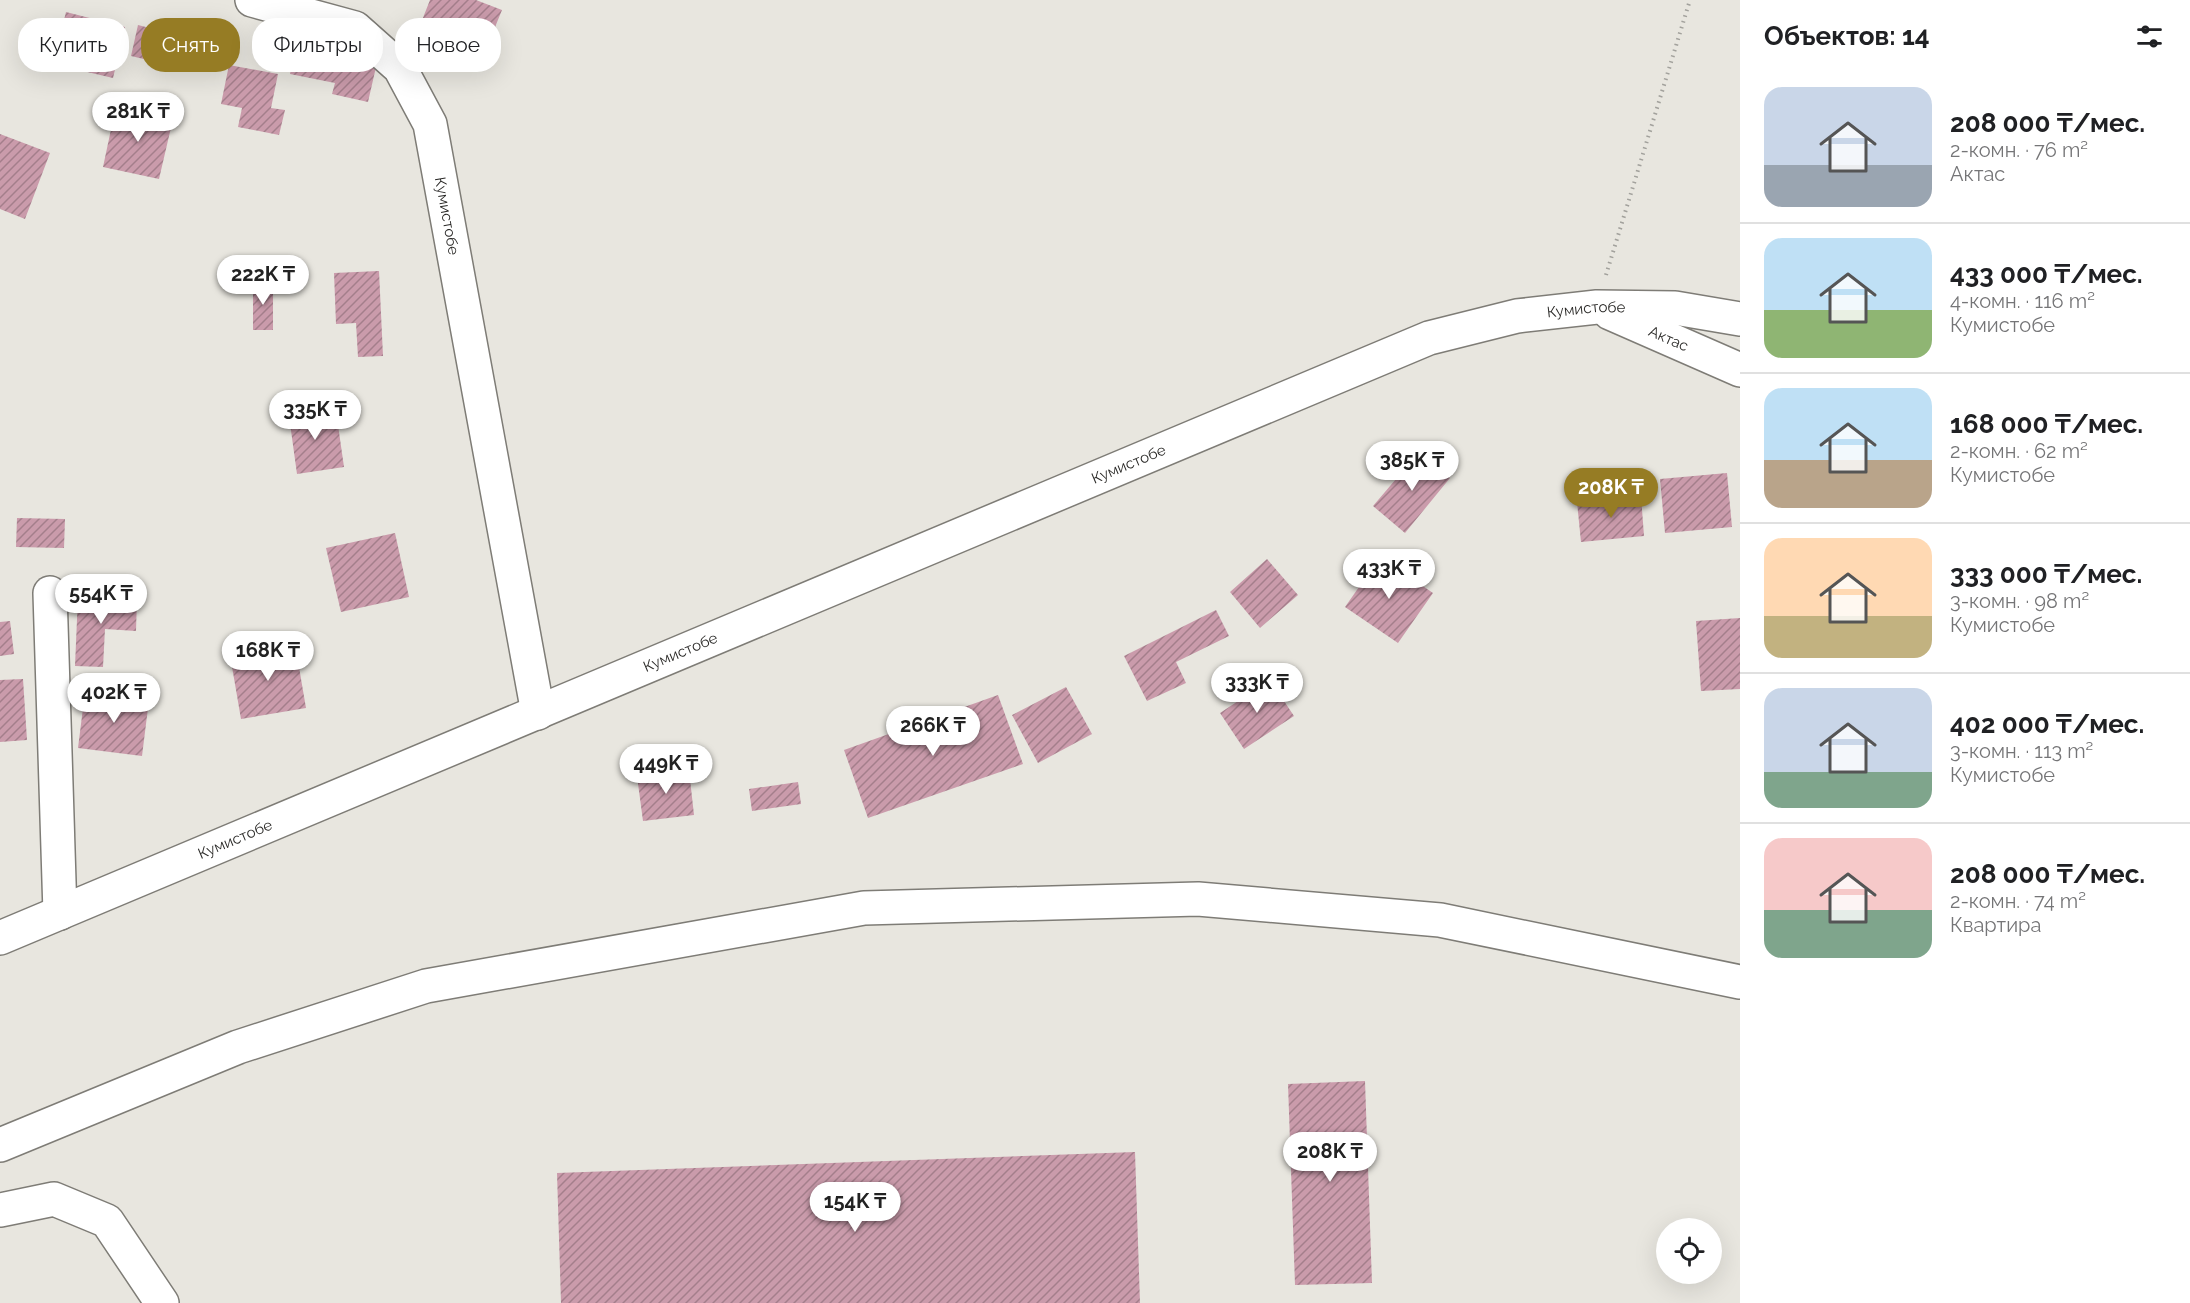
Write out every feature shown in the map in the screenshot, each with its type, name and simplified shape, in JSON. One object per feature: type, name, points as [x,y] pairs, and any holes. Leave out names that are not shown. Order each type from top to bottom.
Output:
[{"type":"street","name":"Кумистобе","points":[[252,0],[355,28],[400,68],[430,124],[538,712]]},
{"type":"street","name":"Кумистобе","points":[[0,938],[1429,338],[1517,316],[1597,307],[1675,308],[1740,319]]},
{"type":"street","name":"Актас","points":[[1597,307],[1740,370]]},
{"type":"street","points":[[50,593],[60,913]]},
{"type":"street","points":[[0,1145],[238,1047],[426,986],[864,908],[1198,899],[1440,920],[1740,982]]},
{"type":"street","points":[[0,1209],[54,1200],[107,1221],[162,1303]]},
{"type":"path","points":[[1597,307],[1690,0]]},
{"type":"building","points":[[430,0],[476,0],[502,10],[499,18],[423,18]]},
{"type":"building","points":[[66,12],[90,18],[64,18]]},
{"type":"building","points":[[138,25],[141,26],[141,58],[131,56]]},
{"type":"building","points":[[240,67],[252,69],[252,72],[278,74],[271,108],[285,110],[279,135],[238,127],[242,108],[221,104],[228,72],[240,72]]},
{"type":"building","points":[[87,72],[114,72],[113,78]]},
{"type":"building","points":[[290,72],[375,72],[368,102],[332,94],[335,83],[290,74]]},
{"type":"building","points":[[116,106],[173,119],[159,179],[103,167]]},
{"type":"building","points":[[0,134],[50,153],[25,219],[0,209]]},
{"type":"building","points":[[379,271],[383,356],[358,357],[356,323],[336,324],[334,273]]},
{"type":"building","points":[[253,283],[273,283],[273,330],[253,330]]},
{"type":"building","points":[[315,405],[317,420],[337,418],[344,467],[297,474],[288,409]]},
{"type":"building","points":[[1419,452],[1450,478],[1405,533],[1373,506]]},
{"type":"building","points":[[1727,473],[1732,527],[1665,533],[1660,479]]},
{"type":"building","points":[[1641,496],[1644,536],[1581,542],[1577,502]]},
{"type":"building","points":[[17,518],[65,519],[64,548],[16,547]]},
{"type":"building","points":[[395,533],[409,597],[341,612],[326,548]]},
{"type":"building","points":[[1380,557],[1433,593],[1398,643],[1345,607]]},
{"type":"building","points":[[1267,559],[1298,595],[1260,628],[1230,592]]},
{"type":"building","points":[[78,596],[137,598],[136,631],[105,629],[103,667],[75,666]]},
{"type":"building","points":[[1216,610],[1229,636],[1176,662],[1186,683],[1147,701],[1124,656]]},
{"type":"building","points":[[1740,618],[1740,689],[1701,691],[1696,621]]},
{"type":"building","points":[[10,621],[14,654],[0,656],[0,622]]},
{"type":"building","points":[[295,644],[306,708],[241,719],[230,655]]},
{"type":"building","points":[[23,679],[27,740],[0,742],[0,680]]},
{"type":"building","points":[[1270,680],[1294,716],[1244,749],[1220,713]]},
{"type":"building","points":[[1066,687],[1092,734],[1038,763],[1012,715]]},
{"type":"building","points":[[85,692],[149,700],[142,756],[78,748]]},
{"type":"building","points":[[998,695],[1023,764],[868,818],[844,750]]},
{"type":"building","points":[[689,770],[694,815],[643,821],[637,776]]},
{"type":"building","points":[[798,782],[801,804],[752,811],[749,789]]},
{"type":"building","points":[[1365,1081],[1372,1283],[1295,1285],[1288,1084]]},
{"type":"building","points":[[1135,1152],[1140,1303],[561,1303],[557,1173]]}]
